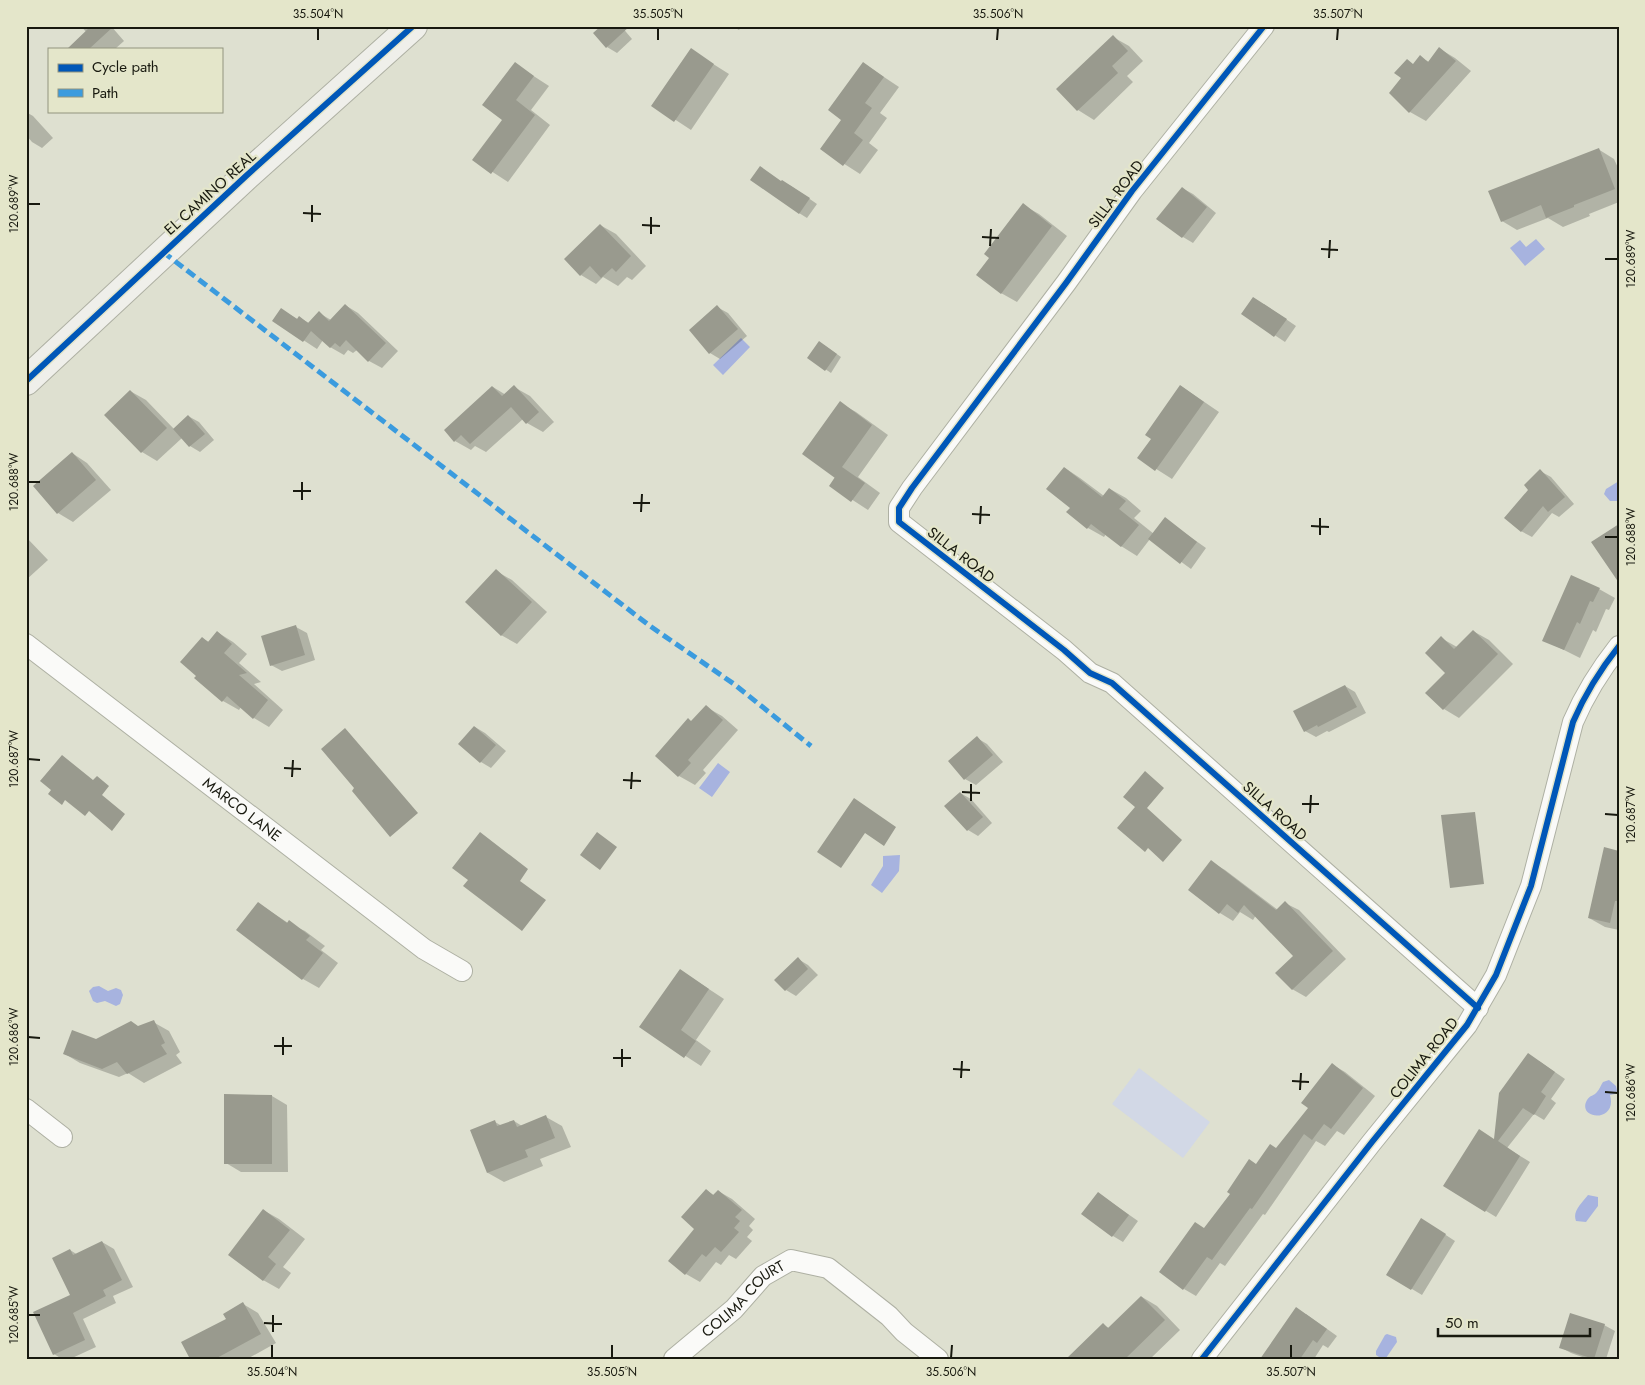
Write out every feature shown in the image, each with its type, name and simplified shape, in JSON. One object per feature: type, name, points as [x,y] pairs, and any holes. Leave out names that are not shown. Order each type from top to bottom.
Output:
[{"type":"main road","name":"EL CAMINO REAL","points":[[26,381],[239,183],[413,26]]},
{"type":"street","name":"SILLA ROAD","points":[[1264,26],[1132,191],[1066,283],[912,488],[900,508],[899,522],[1090,672],[1112,683],[1478,1008]]},
{"type":"street","name":"MARCO LANE","points":[[26,644],[424,949],[462,971]]},
{"type":"street","name":"COLIMA ROAD","points":[[1202,1359],[1372,1142],[1467,1025],[1478,1008],[1496,975],[1531,886],[1573,722],[1589,688],[1619,646]]},
{"type":"street","points":[[26,1109],[62,1137]]},
{"type":"street","name":"COLIMA COURT","points":[[674,1359],[734,1309],[763,1276],[791,1260],[828,1268],[889,1316],[904,1332],[938,1359]]},
{"type":"shaded area","points":[[1139,1068],[1210,1122],[1183,1158],[1112,1104]]},
{"type":"water","points":[[1536,239],[1545,249],[1525,266],[1510,248],[1520,240],[1526,247]]},
{"type":"water","points":[[741,338],[750,347],[723,375],[713,365]]},
{"type":"water","points":[[1619,481],[1619,499],[1617,501],[1610,501],[1604,494],[1606,489]]},
{"type":"water","points":[[718,763],[730,772],[712,797],[699,788]]},
{"type":"water","points":[[900,855],[899,871],[882,893],[871,885],[883,866],[883,856]]},
{"type":"water","points":[[99,986],[108,991],[116,988],[121,990],[123,995],[120,1004],[116,1006],[105,1001],[97,1003],[93,1001],[89,991],[93,987]]},
{"type":"water","points":[[1609,1080],[1616,1086],[1617,1091],[1615,1094],[1610,1095],[1611,1104],[1603,1114],[1592,1115],[1587,1112],[1585,1107],[1587,1100],[1597,1092],[1603,1082]]},
{"type":"water","points":[[1588,1195],[1598,1197],[1598,1206],[1586,1222],[1576,1221],[1576,1210]]},
{"type":"water","points":[[1387,1334],[1396,1337],[1397,1342],[1386,1358],[1382,1359],[1376,1355],[1376,1351]]},
{"type":"building","points":[[91,26],[114,26],[90,48],[68,48]]},
{"type":"building","points":[[601,26],[630,26],[606,48],[593,33]]},
{"type":"building","points":[[1113,35],[1128,51],[1112,66],[1118,73],[1077,111],[1056,89]]},
{"type":"building","points":[[1439,47],[1456,61],[1409,113],[1389,93],[1401,78],[1394,73],[1407,59],[1413,64],[1420,55],[1428,62]]},
{"type":"building","points":[[691,48],[714,64],[674,122],[651,106]]},
{"type":"building","points":[[515,62],[534,76],[516,100],[535,115],[491,174],[472,160],[502,120],[482,105]]},
{"type":"building","points":[[863,62],[884,77],[865,103],[872,108],[854,133],[863,140],[843,166],[820,149],[841,120],[828,110]]},
{"type":"building","points":[[1599,148],[1615,189],[1546,218],[1541,205],[1501,222],[1488,191]]},
{"type":"building","points":[[760,166],[810,198],[799,214],[750,180]]},
{"type":"building","points":[[1182,187],[1207,207],[1182,238],[1156,219]]},
{"type":"building","points":[[1023,203],[1052,226],[1001,294],[976,275],[989,258],[984,254]]},
{"type":"building","points":[[600,224],[631,256],[616,272],[612,268],[601,278],[590,266],[580,276],[564,259]]},
{"type":"building","points":[[1253,297],[1287,319],[1274,337],[1241,314]]},
{"type":"building","points":[[345,304],[386,343],[368,362],[346,340],[340,347],[335,343],[330,348],[311,331],[303,342],[272,321],[281,308],[297,319],[299,316],[308,323],[319,311],[329,321]]},
{"type":"building","points":[[717,305],[738,329],[709,354],[689,330]]},
{"type":"building","points":[[819,341],[837,354],[825,371],[807,358]]},
{"type":"building","points":[[514,385],[539,412],[526,424],[511,407],[470,444],[461,435],[454,442],[444,430],[492,386],[502,396]]},
{"type":"building","points":[[1180,385],[1204,402],[1155,471],[1137,458],[1151,439],[1145,435]]},
{"type":"building","points":[[130,390],[167,428],[141,453],[104,415]]},
{"type":"building","points":[[840,401],[872,425],[842,467],[865,483],[851,502],[829,486],[835,478],[802,454]]},
{"type":"building","points":[[188,415],[205,434],[189,447],[173,429]]},
{"type":"building","points":[[72,452],[96,480],[57,514],[33,486]]},
{"type":"building","points":[[1064,467],[1102,497],[1109,488],[1126,501],[1119,509],[1139,525],[1121,547],[1091,524],[1087,529],[1066,512],[1070,508],[1046,489]]},
{"type":"building","points":[[1540,469],[1565,497],[1548,512],[1543,506],[1521,532],[1504,518],[1528,490],[1524,485]]},
{"type":"building","points":[[1165,517],[1197,542],[1180,564],[1148,539]]},
{"type":"building","points":[[1619,524],[1619,583],[1591,542]]},
{"type":"building","points":[[496,569],[532,602],[501,636],[465,602]]},
{"type":"building","points":[[1571,575],[1600,588],[1593,602],[1590,601],[1580,624],[1577,622],[1564,650],[1542,641]]},
{"type":"building","points":[[296,625],[305,655],[270,666],[261,636]]},
{"type":"building","points":[[1473,630],[1498,654],[1443,710],[1425,693],[1445,673],[1425,653],[1441,636],[1454,649]]},
{"type":"building","points":[[217,631],[232,644],[224,653],[247,673],[239,675],[268,700],[253,719],[227,696],[222,702],[194,678],[196,676],[180,662],[202,637],[208,642]]},
{"type":"building","points":[[1345,685],[1357,707],[1304,732],[1293,711]]},
{"type":"building","points":[[706,705],[723,720],[688,760],[691,763],[678,777],[655,756],[688,718],[691,721]]},
{"type":"building","points":[[474,726],[496,745],[480,763],[458,744]]},
{"type":"building","points":[[345,728],[418,813],[390,837],[352,791],[354,788],[321,749]]},
{"type":"building","points":[[977,736],[993,755],[964,780],[948,761]]},
{"type":"building","points":[[62,755],[93,780],[97,776],[109,786],[102,795],[125,814],[112,831],[89,811],[85,816],[65,800],[62,805],[48,794],[51,790],[40,781]]},
{"type":"building","points":[[1145,771],[1164,788],[1147,808],[1182,840],[1163,862],[1148,848],[1145,852],[1117,828],[1135,807],[1123,797]]},
{"type":"building","points":[[960,792],[983,817],[967,831],[944,806]]},
{"type":"building","points":[[854,798],[896,827],[884,846],[865,833],[841,868],[817,852]]},
{"type":"building","points":[[1475,812],[1484,884],[1450,888],[1441,815]]},
{"type":"building","points":[[480,832],[528,869],[520,881],[546,900],[522,931],[463,886],[468,880],[452,868]]},
{"type":"building","points":[[597,832],[617,847],[600,870],[580,855]]},
{"type":"building","points":[[1604,847],[1619,851],[1619,901],[1615,901],[1610,923],[1588,918]]},
{"type":"building","points":[[1211,860],[1276,910],[1285,901],[1333,951],[1292,990],[1275,973],[1293,956],[1244,905],[1238,913],[1227,904],[1219,914],[1188,890]]},
{"type":"building","points":[[258,902],[287,923],[289,920],[310,936],[306,940],[323,953],[302,980],[236,930]]},
{"type":"building","points":[[798,957],[808,969],[785,991],[774,980]]},
{"type":"building","points":[[680,969],[709,989],[681,1030],[696,1041],[684,1058],[639,1027]]},
{"type":"building","points":[[154,1020],[165,1043],[161,1045],[167,1054],[127,1074],[117,1062],[102,1069],[63,1054],[72,1030],[96,1039],[131,1021],[138,1026]]},
{"type":"building","points":[[1528,1053],[1555,1072],[1541,1092],[1546,1096],[1534,1115],[1523,1108],[1498,1141],[1520,1156],[1485,1212],[1443,1186],[1479,1129],[1494,1139],[1499,1093]]},
{"type":"building","points":[[1332,1063],[1363,1088],[1331,1129],[1324,1124],[1312,1140],[1304,1134],[1252,1209],[1250,1208],[1212,1260],[1207,1257],[1183,1290],[1159,1272],[1195,1222],[1204,1228],[1230,1194],[1227,1192],[1249,1159],[1256,1164],[1270,1144],[1276,1148],[1308,1108],[1301,1103]]},
{"type":"building","points":[[224,1094],[272,1095],[272,1164],[224,1164]]},
{"type":"building","points":[[546,1115],[555,1138],[525,1150],[528,1157],[487,1173],[470,1130],[495,1120],[497,1126],[514,1120],[517,1127]]},
{"type":"building","points":[[706,1189],[713,1195],[718,1190],[742,1210],[735,1217],[740,1221],[734,1228],[739,1232],[721,1252],[715,1247],[706,1257],[702,1254],[685,1275],[668,1261],[694,1229],[681,1217]]},
{"type":"building","points":[[1098,1192],[1129,1215],[1112,1237],[1081,1214]]},
{"type":"building","points":[[263,1209],[290,1230],[268,1257],[276,1264],[263,1281],[228,1255]]},
{"type":"building","points":[[1421,1218],[1446,1234],[1411,1290],[1386,1275]]},
{"type":"building","points":[[102,1241],[122,1280],[103,1290],[106,1296],[73,1313],[85,1340],[53,1355],[33,1312],[70,1295],[52,1258],[70,1249],[73,1255]]},
{"type":"building","points":[[1141,1296],[1165,1320],[1125,1359],[1066,1359],[1103,1323],[1108,1328]]},
{"type":"building","points":[[243,1302],[261,1334],[215,1359],[190,1359],[181,1342],[226,1319],[223,1314]]},
{"type":"building","points":[[1296,1307],[1327,1329],[1317,1343],[1313,1340],[1300,1359],[1260,1359]]},
{"type":"building","points":[[1570,1313],[1605,1324],[1594,1359],[1559,1348]]},
{"type":"marked path","points":[[163,252],[650,626],[734,684],[811,746]]},
{"type":"cycle path","points":[[26,381],[246,176],[413,26]]},
{"type":"cycle path","points":[[1264,26],[1132,191],[1066,283],[912,488],[899,508],[899,522],[1064,650],[1090,673],[1112,683],[1478,1008]]},
{"type":"cycle path","points":[[1202,1359],[1372,1142],[1467,1025],[1496,975],[1531,886],[1573,722],[1593,682],[1619,646]]}]
